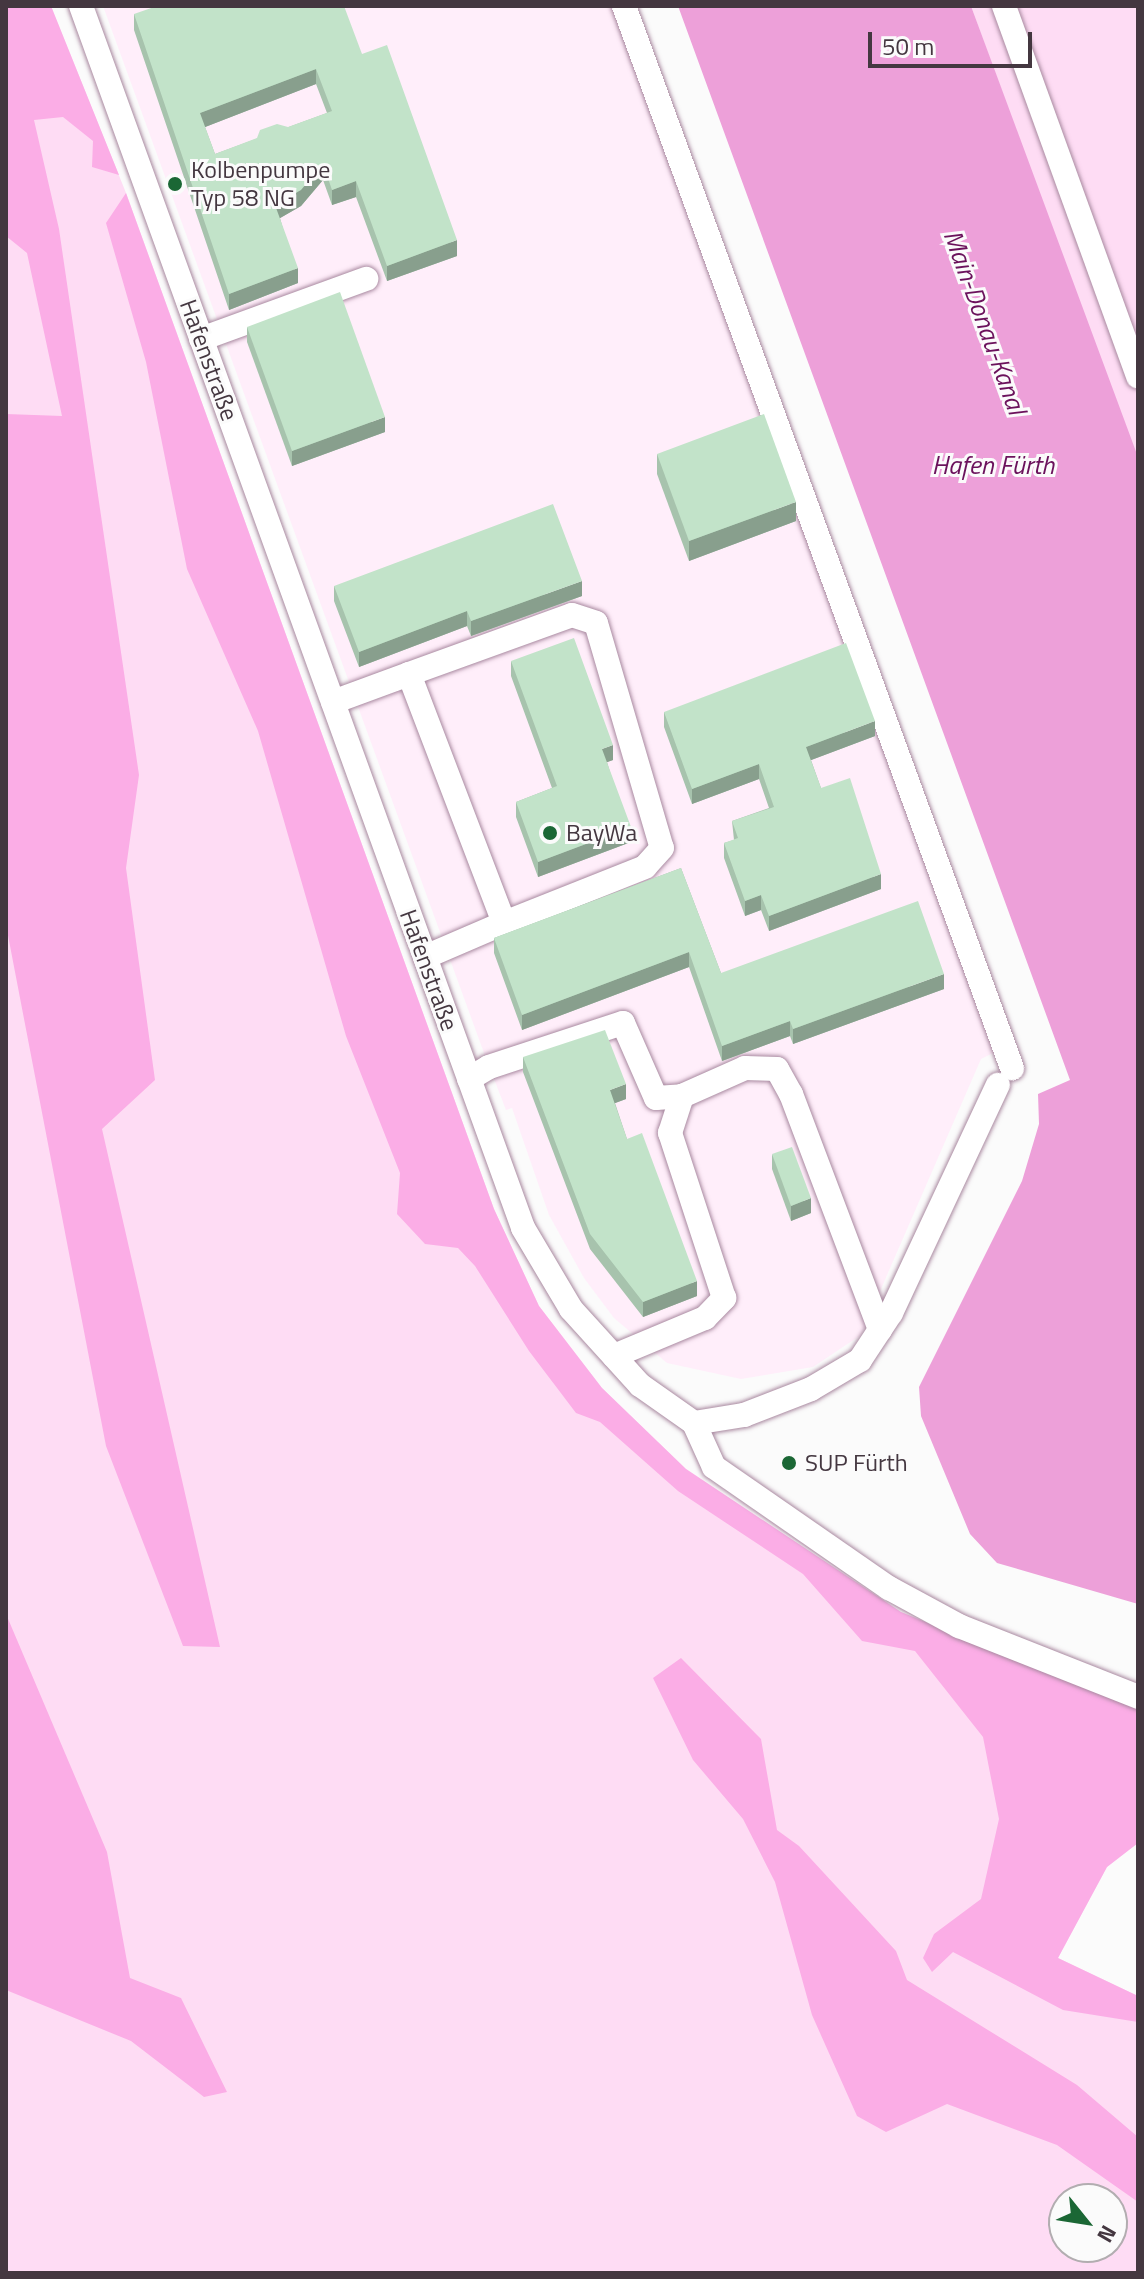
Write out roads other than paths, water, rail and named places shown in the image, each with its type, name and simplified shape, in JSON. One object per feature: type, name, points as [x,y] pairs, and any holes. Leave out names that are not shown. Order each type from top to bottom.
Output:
[{"type":"street","name":"Hafenstraße","points":[[81,6],[523,1228],[571,1309],[640,1385],[694,1423]]},
{"type":"street","points":[[624,6],[1005,1077],[880,1330],[860,1360],[811,1389],[744,1415],[694,1423],[714,1467],[889,1588],[959,1626],[1138,1697]]},
{"type":"street","points":[[1004,6],[1138,376]]},
{"type":"street","points":[[201,339],[366,279]]},
{"type":"street","points":[[333,702],[572,615],[596,623],[662,848],[645,867],[425,957]]},
{"type":"street","points":[[409,674],[504,923]]},
{"type":"street","points":[[469,1079],[489,1067],[623,1023],[656,1098],[682,1096],[745,1068],[777,1069],[880,1330]]},
{"type":"street","points":[[614,1356],[705,1318],[724,1298],[670,1133],[682,1096]]},
{"type":"water","name":"Hafen Fürth","points":[[678,6],[971,6],[1138,457],[1138,1604],[997,1563],[970,1534],[921,1416],[919,1387],[1022,1181],[1039,1124],[1038,1094],[1070,1080]]},
{"type":"place","name":"Kolbenpumpe Typ 58 NG","points":[[175,184]]},
{"type":"place","name":"BayWa","points":[[550,833]]},
{"type":"place","name":"SUP Fürth","points":[[789,1463]]},
{"type":"water label","name":"Main-Donau-Kanal","points":[[985,322]]}]
